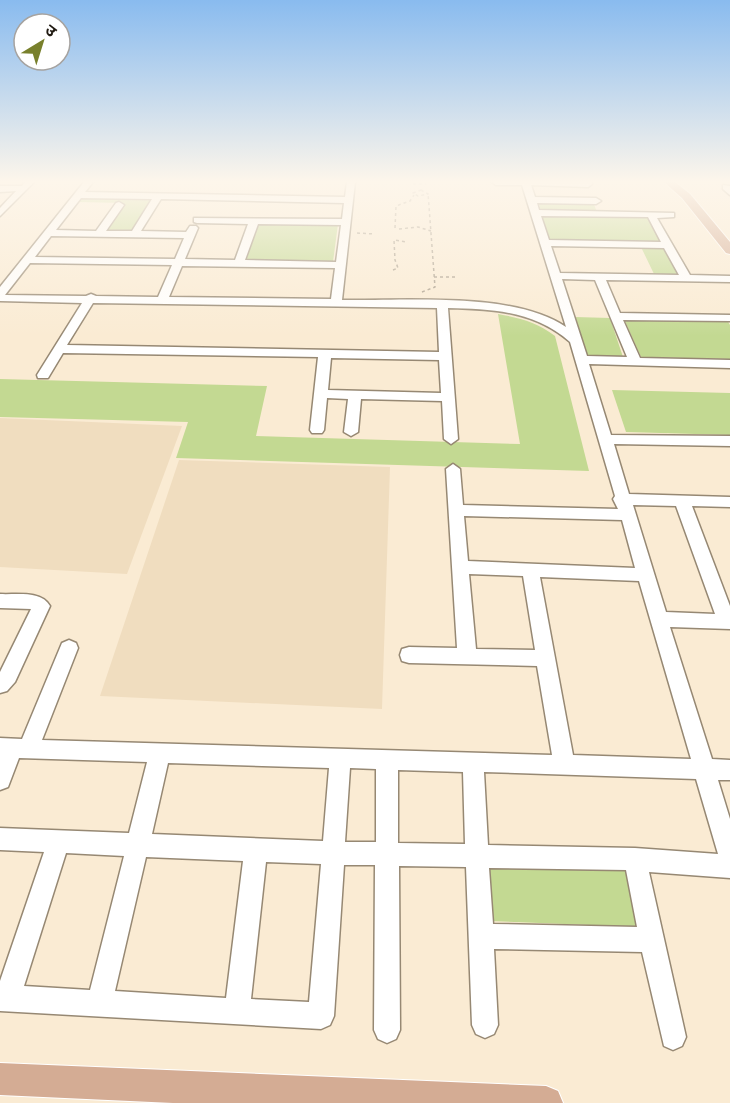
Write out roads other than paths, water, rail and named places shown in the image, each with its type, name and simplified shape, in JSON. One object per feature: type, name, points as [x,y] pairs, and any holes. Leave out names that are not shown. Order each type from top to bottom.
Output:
[{"type":"main road","points":[[717,233],[730,250]]},
{"type":"main road","points":[[0,1079],[546,1103]]},
{"type":"street","points":[[0,296],[48,233]]},
{"type":"street","points":[[72,233],[190,236],[163,299]]},
{"type":"street","points":[[239,264],[249,233]]},
{"type":"street","points":[[336,302],[344,233]]},
{"type":"street","points":[[542,233],[555,276],[554,306],[576,341],[730,856]]},
{"type":"street","points":[[661,233],[687,279]]},
{"type":"street","points":[[545,243],[668,245]]},
{"type":"street","points":[[26,260],[341,265]]},
{"type":"street","points":[[555,276],[730,279]]},
{"type":"street","points":[[599,277],[634,361]]},
{"type":"street","points":[[0,296],[554,306]]},
{"type":"street","points":[[43,375],[91,297]]},
{"type":"street","points":[[442,304],[451,439]]},
{"type":"street","points":[[478,305],[509,307],[533,313],[552,321],[576,341]]},
{"type":"street","points":[[616,316],[730,318]]},
{"type":"street","points":[[59,349],[446,357]]},
{"type":"street","points":[[317,430],[325,354]]},
{"type":"street","points":[[581,360],[730,364]]},
{"type":"street","points":[[321,394],[448,397]]},
{"type":"street","points":[[351,432],[356,395]]},
{"type":"street","points":[[604,438],[730,441]]},
{"type":"street","points":[[453,470],[467,656]]},
{"type":"street","points":[[659,619],[729,622],[682,501]]},
{"type":"street","points":[[456,510],[624,507],[682,501],[730,502]]},
{"type":"street","points":[[460,567],[645,575]]},
{"type":"street","points":[[530,570],[564,765]]},
{"type":"street","points":[[0,601],[35,602],[41,606],[8,676],[0,685]]},
{"type":"street","points":[[0,780],[14,748],[69,648]]},
{"type":"street","points":[[409,655],[545,658]]},
{"type":"street","points":[[14,748],[730,770]]},
{"type":"street","points":[[99,1004],[160,753]]},
{"type":"street","points":[[59,842],[4,998],[321,1016],[340,758]]},
{"type":"street","points":[[387,760],[387,1030]]},
{"type":"street","points":[[473,762],[485,1024]]},
{"type":"street","points":[[0,839],[332,853],[635,859],[730,866]]},
{"type":"street","points":[[237,1012],[256,850]]},
{"type":"street","points":[[635,859],[673,1037]]},
{"type":"street","points":[[481,936],[653,940]]}]
